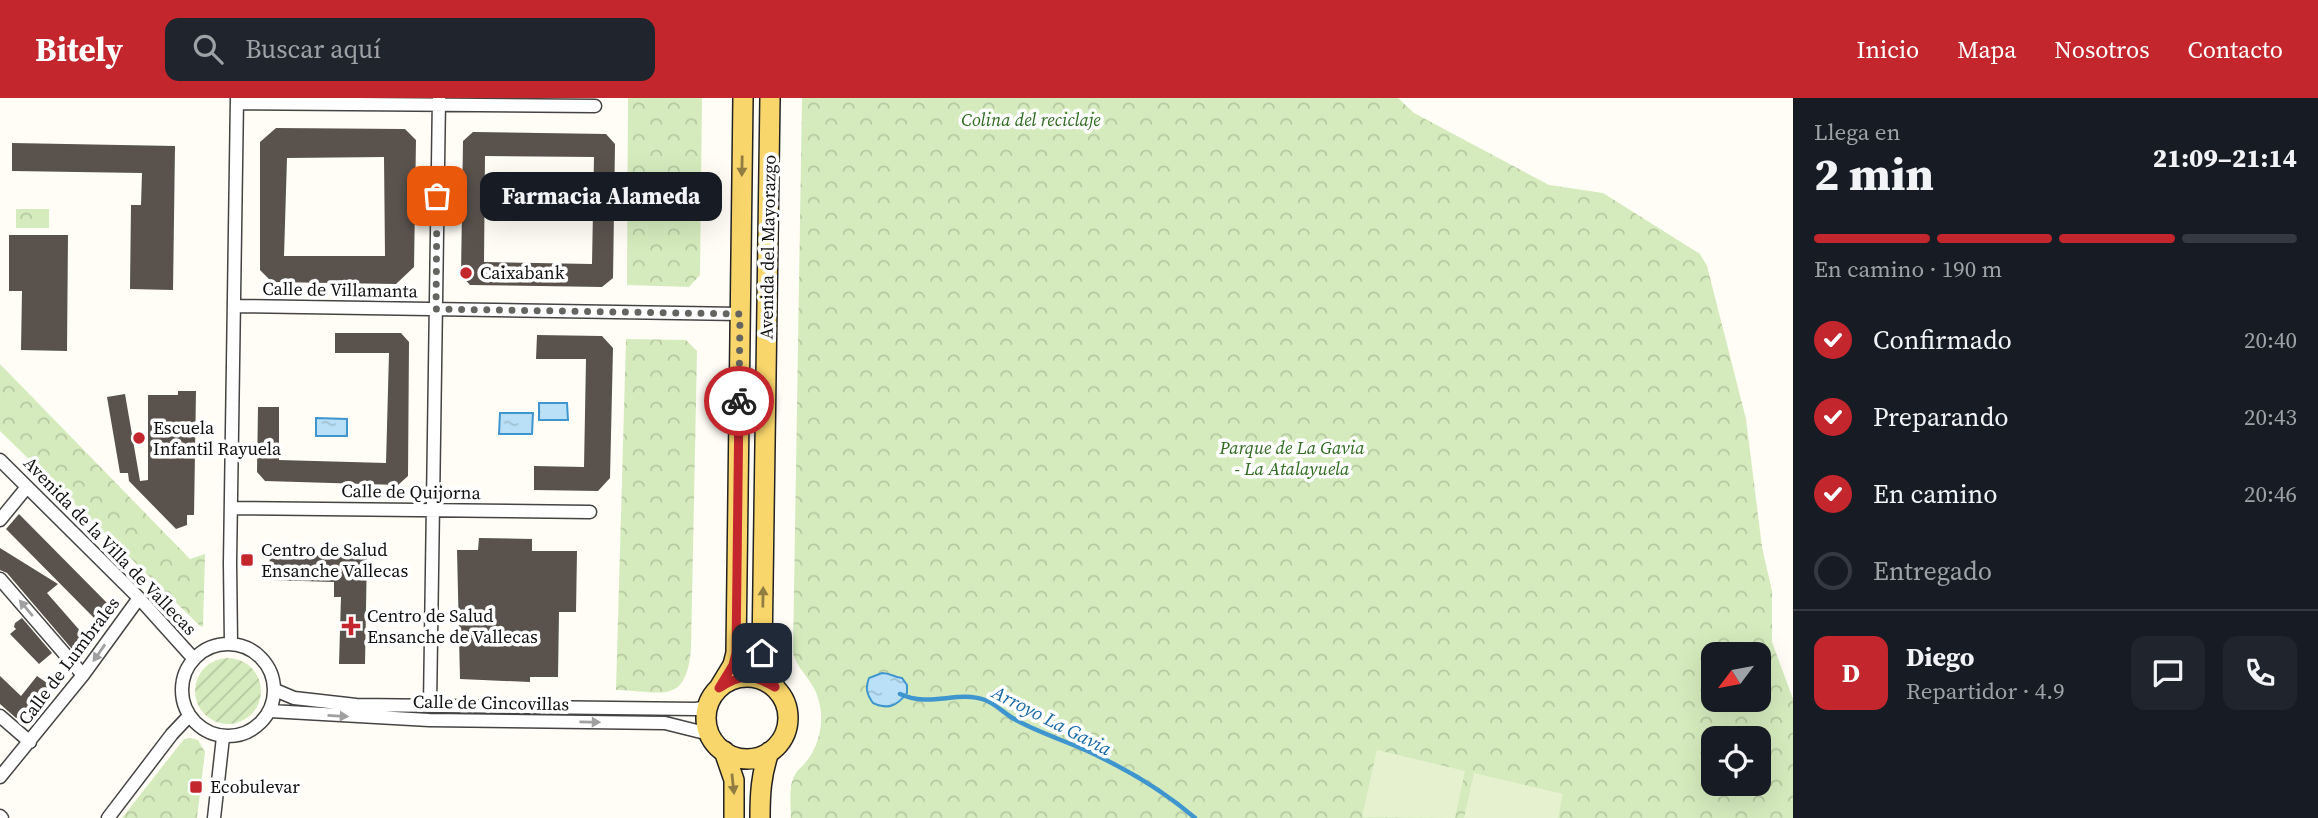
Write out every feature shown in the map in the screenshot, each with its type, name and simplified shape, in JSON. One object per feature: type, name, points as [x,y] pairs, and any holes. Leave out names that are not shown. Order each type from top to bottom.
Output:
[{"type":"main road","name":"Avenida del Mayorazgo","points":[[719,688],[733,665],[736,653],[743,98]]},
{"type":"main road","name":"Avenida del Mayorazgo","points":[[770,98],[762,653],[775,687]]},
{"type":"main road","points":[[746,676],[758,678],[775,687],[787,705],[789,718],[780,743],[759,757],[747,759],[735,757],[715,744],[709,734],[706,720],[707,707],[719,688],[731,680],[746,676]]},
{"type":"main road","points":[[724,751],[734,780],[734,818]]},
{"type":"main road","points":[[760,818],[762,770],[769,752]]},
{"type":"street","points":[[231,644],[237,100],[439,101],[595,106]]},
{"type":"street","points":[[430,706],[439,101]]},
{"type":"street","name":"Calle de Villamanta","points":[[234,306],[740,314]]},
{"type":"street","name":"Avenida de la Villa de Vallecas","points":[[0,460],[139,598],[193,658]]},
{"type":"street","points":[[0,520],[27,487]]},
{"type":"street","name":"Calle de Quijorna","points":[[231,508],[590,512]]},
{"type":"street","points":[[0,579],[83,675]]},
{"type":"street","name":"Calle de Lumbrales","points":[[0,777],[83,675],[139,598]]},
{"type":"street","points":[[231,644],[244,646],[262,658],[274,679],[275,690],[270,710],[263,721],[242,735],[223,737],[203,730],[189,716],[182,695],[182,682],[193,658],[211,647],[231,644]]},
{"type":"street","name":"Calle de Cincovillas","points":[[275,690],[293,698],[332,703],[692,709],[707,707]]},
{"type":"street","name":"Calle de Cincovillas","points":[[270,710],[429,720],[665,723],[709,734]]},
{"type":"street","points":[[0,716],[30,742]]},
{"type":"street","points":[[108,818],[172,734],[189,716]]},
{"type":"street","points":[[214,818],[223,737]]},
{"type":"green space","points":[[628,98],[702,98],[700,275],[689,287],[627,285]]},
{"type":"green space","name":"Parque de La Gavia - La Atalayuela","points":[[802,98],[1398,98],[1414,113],[1549,185],[1603,193],[1700,254],[1707,266],[1746,419],[1762,547],[1772,591],[1772,642],[1793,699],[1793,818],[791,818],[791,785],[797,772],[814,750],[821,721],[818,697],[795,660]]},
{"type":"green space","points":[[16,209],[49,209],[49,228],[16,228]]},
{"type":"green space","points":[[626,339],[686,340],[697,351],[691,649],[684,680],[669,691],[616,690]]},
{"type":"green space","points":[[0,364],[190,559],[205,554],[203,627],[0,431]]},
{"type":"green space","points":[[221,658],[235,658],[247,663],[256,672],[261,691],[259,704],[252,715],[235,724],[221,724],[209,719],[200,710],[195,698],[195,684],[200,672],[209,663]]},
{"type":"green space","points":[[184,739],[198,740],[205,752],[197,818],[122,818]]},
{"type":"green space","points":[[1377,750],[1465,771],[1455,818],[1362,817]]},
{"type":"green space","points":[[1474,773],[1563,794],[1558,818],[1464,818]]},
{"type":"water","points":[[539,403],[567,403],[568,420],[539,420]]},
{"type":"water","points":[[500,413],[533,413],[532,434],[499,434]]},
{"type":"water","points":[[316,418],[347,419],[347,436],[316,436]]},
{"type":"water","points":[[882,673],[902,678],[907,685],[907,693],[892,706],[873,703],[868,694],[869,678]]},
{"type":"building","points":[[276,128],[405,129],[416,140],[414,267],[396,284],[272,282],[260,270],[260,142]],"holes":[[[384,157],[385,256],[284,256],[287,158]]]},
{"type":"building","points":[[473,132],[606,134],[615,144],[613,278],[602,287],[470,285],[461,275],[463,141]],"holes":[[[485,156],[594,157],[592,264],[484,262]]]},
{"type":"building","points":[[12,143],[175,146],[173,290],[130,289],[131,205],[141,205],[142,173],[12,171]]},
{"type":"building","points":[[9,235],[68,235],[67,351],[21,350],[22,291],[9,291]]},
{"type":"building","points":[[335,333],[401,333],[409,342],[408,476],[398,485],[265,481],[257,472],[258,407],[279,407],[279,460],[386,463],[389,353],[335,353]]},
{"type":"building","points":[[537,335],[602,336],[613,348],[610,478],[598,491],[534,490],[534,466],[584,467],[586,359],[536,359]]},
{"type":"building","points":[[178,391],[196,391],[194,515],[187,515],[187,525],[176,529],[129,481],[128,473],[120,473],[107,397],[125,394],[140,481],[148,480],[148,395],[178,395]]},
{"type":"building","points":[[19,514],[113,609],[101,625],[6,529]]},
{"type":"building","points":[[479,538],[532,539],[532,551],[577,551],[576,612],[559,612],[558,677],[530,677],[530,682],[460,679],[457,550],[478,550]]},
{"type":"building","points":[[0,548],[58,584],[47,593],[89,641],[78,656],[7,573],[0,570]]},
{"type":"building","points":[[270,549],[367,551],[365,664],[339,664],[341,597],[334,597],[334,582],[269,580]]},
{"type":"building","points":[[22,618],[52,653],[39,664],[10,634],[16,629],[15,623]]},
{"type":"building","points":[[0,676],[21,696],[37,676],[47,683],[50,692],[31,717],[16,718],[0,704]]},
{"type":"waterway","name":"Arroyo La Gavia","points":[[900,694],[922,699],[975,697],[985,700],[1026,725],[1126,770],[1195,818]]},
{"type":"way so far","points":[[437,196],[436,309],[740,314],[739,401]]},
{"type":"place","name":"Farmacia Alameda","points":[[437,196]]},
{"type":"place","name":"Caixabank","points":[[466,273]]},
{"type":"place","name":"Escuela Infantil Rayuela","points":[[139,438]]},
{"type":"place","name":"Centro de Salud Ensanche Vallecas","points":[[247,560]]},
{"type":"place","name":"Centro de Salud Ensanche de Vallecas","points":[[351,626]]},
{"type":"place","name":"Ecobulevar","points":[[196,787]]},
{"type":"route","points":[[739,401],[736,653],[733,665],[719,688],[731,680],[746,676],[758,678],[775,687],[762,653]]},
{"type":"park label","name":"Colina del reciclaje","points":[[1031,120]]}]
